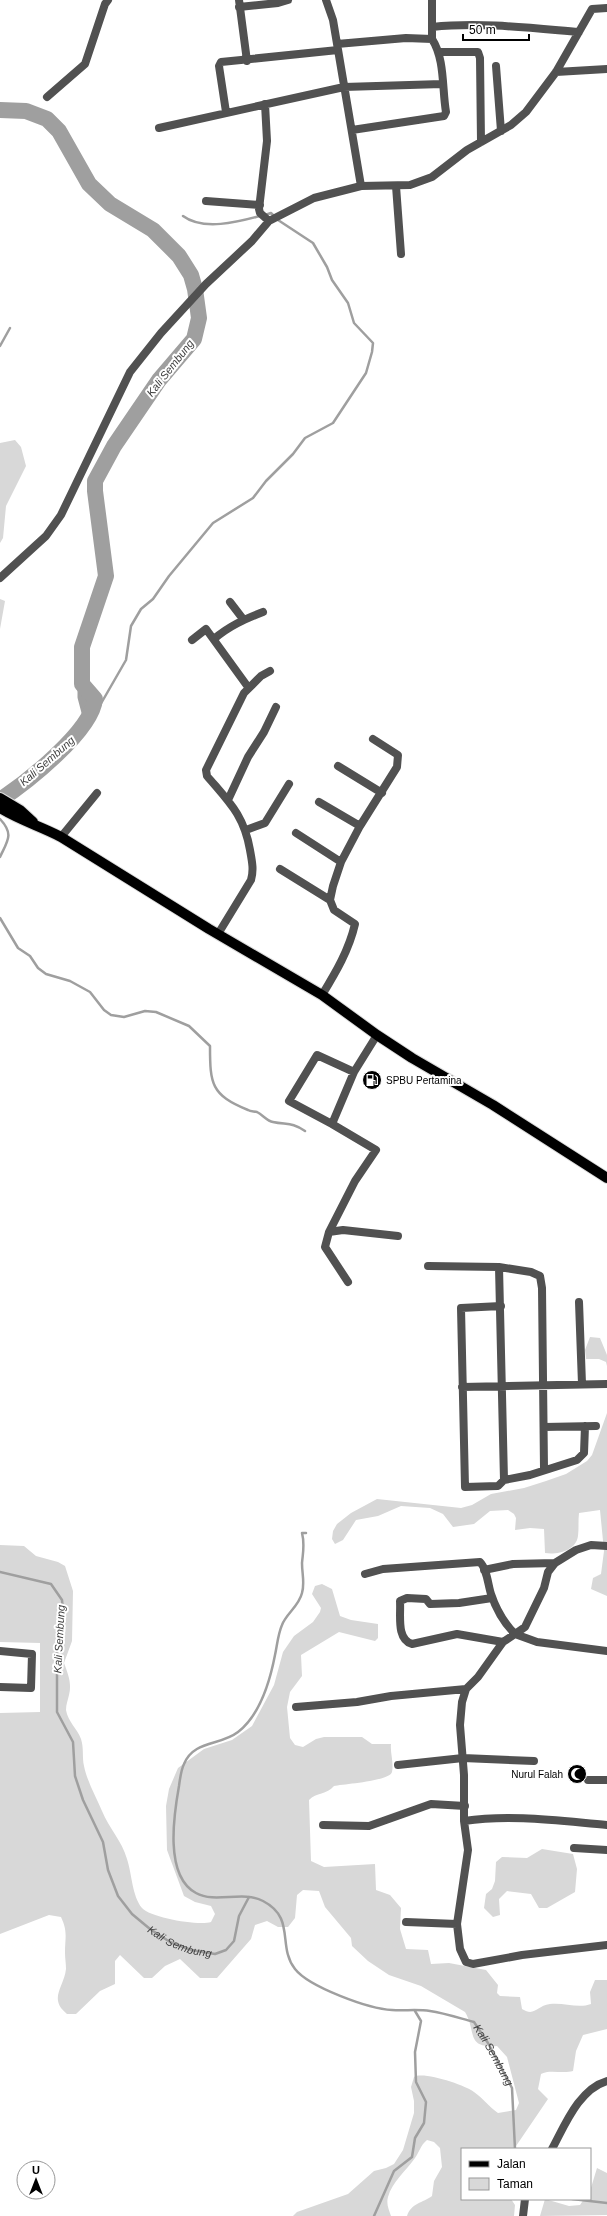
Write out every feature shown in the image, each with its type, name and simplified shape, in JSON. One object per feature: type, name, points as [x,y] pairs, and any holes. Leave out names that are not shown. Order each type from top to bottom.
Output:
[{"type":"main road","points":[[0,798],[18,814]]},
{"type":"main road","points":[[0,808],[18,814],[60,837],[218,934],[322,995],[377,1035],[455,1084],[493,1105],[607,1178]]},
{"type":"street","points":[[47,97],[85,64],[105,4],[108,0]]},
{"type":"street","points":[[247,61],[239,3],[278,3],[288,0]]},
{"type":"street","points":[[326,0],[333,20],[361,186]]},
{"type":"street","points":[[352,130],[444,116],[446,112],[438,52],[432,39],[432,0]]},
{"type":"street","points":[[206,202],[267,215],[314,198],[361,186],[410,185],[432,177],[480,142],[501,131],[526,112],[556,72],[592,9],[594,0]]},
{"type":"street","points":[[592,9],[607,8]]},
{"type":"street","points":[[432,27],[518,27],[579,32]]},
{"type":"street","points":[[226,112],[219,66],[221,62],[247,61],[406,38],[432,39]]},
{"type":"street","points":[[438,52],[478,52],[480,58],[480,142]]},
{"type":"street","points":[[496,66],[501,131]]},
{"type":"street","points":[[556,72],[607,69]]},
{"type":"street","points":[[159,128],[344,87],[442,84]]},
{"type":"street","points":[[0,578],[46,536],[61,515],[130,372],[161,333],[182,312],[206,284],[252,241],[267,215],[267,141],[264,104]]},
{"type":"street","points":[[396,186],[401,254]]},
{"type":"street","points":[[230,602],[243,619]]},
{"type":"street","points":[[214,639],[226,629],[243,619],[263,612]]},
{"type":"street","points":[[192,640],[206,629],[248,687]]},
{"type":"street","points":[[218,934],[251,880],[254,870],[246,830],[242,820],[228,800],[207,776],[206,770],[228,722],[248,687],[261,676],[270,672]]},
{"type":"street","points":[[228,800],[248,757],[264,732],[276,707]]},
{"type":"street","points":[[330,900],[341,862],[360,826],[397,767],[398,755],[373,740]]},
{"type":"street","points":[[338,766],[382,793]]},
{"type":"street","points":[[246,830],[265,823],[289,784]]},
{"type":"street","points":[[60,837],[96,793]]},
{"type":"street","points":[[319,802],[360,826]]},
{"type":"street","points":[[296,833],[341,862]]},
{"type":"street","points":[[280,869],[330,900],[334,910],[355,924],[352,938],[340,967],[322,995]]},
{"type":"street","points":[[332,1124],[354,1072],[377,1035]]},
{"type":"street","points":[[348,1282],[325,1247],[329,1232],[355,1181],[376,1150],[289,1101],[317,1055],[354,1072]]},
{"type":"street","points":[[329,1232],[343,1230],[398,1236]]},
{"type":"street","points":[[428,1266],[499,1267],[531,1272],[540,1276],[542,1288],[544,1469]]},
{"type":"street","points":[[499,1267],[504,1480]]},
{"type":"street","points":[[579,1302],[582,1384]]},
{"type":"street","points":[[501,1306],[461,1308],[465,1486],[498,1486],[504,1480],[530,1475],[544,1469],[577,1460],[582,1457],[585,1426]]},
{"type":"street","points":[[462,1387],[607,1384]]},
{"type":"street","points":[[544,1427],[596,1426]]},
{"type":"street","points":[[607,1546],[591,1545],[576,1550],[555,1563],[548,1572],[544,1588],[525,1627],[504,1642],[478,1677],[466,1689],[462,1702],[460,1725],[465,1806],[464,1822],[468,1850],[457,1924],[460,1949],[466,1962],[472,1964],[522,1955],[607,1946]]},
{"type":"street","points":[[365,1574],[383,1569],[473,1561],[482,1564],[492,1598],[504,1623],[515,1634],[537,1642],[607,1651]]},
{"type":"street","points":[[484,1570],[513,1564],[555,1563]]},
{"type":"street","points":[[492,1598],[459,1603],[430,1604],[426,1599],[407,1598],[400,1601],[401,1634],[405,1641],[412,1644],[457,1634],[504,1642]]},
{"type":"street","points":[[0,1651],[32,1654],[31,1688],[0,1687]]},
{"type":"street","points":[[296,1707],[357,1702],[391,1696],[466,1689]]},
{"type":"street","points":[[398,1765],[463,1758],[534,1761]]},
{"type":"street","points":[[588,1780],[607,1780]]},
{"type":"street","points":[[323,1824],[369,1826],[431,1804],[465,1806]]},
{"type":"street","points":[[464,1822],[479,1819],[531,1818],[607,1826]]},
{"type":"street","points":[[574,1848],[607,1850]]},
{"type":"street","points":[[406,1922],[457,1924]]},
{"type":"street","points":[[553,2148],[570,2116],[590,2089],[607,2081]]},
{"type":"street","points":[[523,2216],[525,2200]]},
{"type":"green space","points":[[15,440],[21,447],[26,466],[6,506],[3,538],[0,543],[0,443]]},
{"type":"green space","points":[[0,599],[5,601],[0,629]]},
{"type":"green space","points":[[590,1337],[600,1338],[607,1355],[607,1366],[606,1362],[599,1359],[586,1359],[585,1350]]},
{"type":"green space","points":[[607,1413],[607,1596],[591,1589],[593,1578],[601,1574],[604,1551],[600,1510],[579,1513],[578,1536],[574,1545],[565,1551],[555,1553],[545,1553],[544,1529],[530,1528],[515,1530],[516,1518],[514,1514],[508,1510],[490,1511],[474,1524],[453,1527],[443,1514],[430,1508],[401,1506],[378,1516],[356,1520],[343,1540],[335,1544],[332,1539],[333,1531],[337,1524],[351,1513],[377,1499],[461,1508],[472,1505],[491,1494],[524,1488],[566,1474],[587,1461],[592,1455]]},
{"type":"green space","points":[[0,1545],[24,1546],[36,1556],[58,1562],[65,1566],[73,1591],[72,1641],[64,1663],[70,1686],[66,1710],[81,1739],[85,1772],[89,1783],[105,1817],[125,1852],[134,1891],[142,1908],[147,1912],[165,1918],[186,1922],[205,1923],[211,1922],[215,1914],[211,1906],[195,1902],[184,1896],[167,1850],[166,1806],[169,1789],[178,1768],[204,1749],[232,1740],[252,1726],[274,1685],[283,1652],[294,1636],[313,1622],[320,1612],[321,1608],[312,1594],[315,1586],[322,1584],[332,1589],[340,1616],[351,1620],[378,1624],[378,1638],[375,1641],[339,1632],[301,1655],[302,1676],[290,1692],[287,1707],[290,1738],[295,1745],[303,1747],[316,1739],[324,1737],[362,1737],[372,1744],[391,1744],[392,1772],[389,1775],[384,1778],[366,1782],[334,1786],[328,1791],[312,1797],[309,1800],[311,1861],[324,1867],[375,1864],[376,1890],[390,1895],[401,1908],[400,1929],[406,1949],[428,1950],[431,1964],[449,1963],[486,1970],[498,1985],[497,1993],[500,1996],[520,1997],[522,2009],[526,2011],[530,2012],[550,2004],[581,2006],[591,2004],[590,1992],[595,1980],[607,1980],[607,2029],[583,2035],[576,2051],[573,2071],[548,2072],[541,2074],[538,2089],[548,2099],[515,2148],[461,2148],[461,2200],[512,2200],[515,2205],[514,2216],[407,2216],[411,2208],[432,2196],[434,2181],[442,2167],[440,2148],[434,2142],[427,2140],[396,2181],[390,2192],[387,2202],[391,2216],[293,2216],[297,2212],[348,2194],[374,2171],[394,2164],[403,2150],[414,2113],[414,2101],[411,2087],[414,2077],[435,2077],[469,2089],[477,2094],[498,2113],[516,2110],[519,2103],[507,2057],[497,2046],[487,2046],[476,2041],[469,2019],[465,2012],[421,1986],[389,1975],[368,1961],[352,1946],[351,1938],[325,1907],[319,1891],[303,1890],[297,1895],[295,1918],[288,1927],[278,1927],[267,1921],[255,1925],[251,1939],[217,1978],[200,1978],[180,1959],[165,1966],[152,1978],[144,1978],[120,1955],[115,1961],[115,1984],[100,1991],[76,2014],[67,2014],[61,2008],[58,1998],[66,1969],[66,1939],[61,1917],[49,1915],[0,1934],[0,1713],[40,1712],[40,1643],[0,1642]]},
{"type":"green space","points":[[542,1849],[573,1854],[577,1869],[575,1892],[547,1908],[539,1908],[531,1894],[507,1891],[499,1899],[500,1915],[493,1917],[484,1908],[486,1894],[492,1889],[495,1881],[496,1862],[502,1857],[527,1858]]},
{"type":"green space","points":[[597,2168],[607,2173],[607,2215],[540,2216],[545,2200],[569,2206],[580,2205],[583,2200],[591,2200],[591,2188]]},
{"type":"waterway","name":"Kali Sembung","points":[[0,110],[26,111],[47,119],[59,131],[89,184],[110,204],[153,230],[179,256],[191,275],[195,289],[199,318],[194,339],[159,380],[114,446],[95,481],[106,576],[82,647],[82,684],[95,699],[91,712],[83,726],[56,755],[41,769],[0,800]]},
{"type":"waterway","points":[[94,708],[99,707],[126,660],[131,626],[141,609],[153,599],[169,576],[213,523],[253,498],[266,481],[293,454],[305,438],[333,423],[366,373],[373,343],[354,323],[348,303],[332,280],[327,267],[313,243],[278,220],[271,213],[265,215]]},
{"type":"waterway","points":[[183,216],[191,221],[210,224],[231,223],[260,216]]},
{"type":"waterway","points":[[0,346],[10,328]]},
{"type":"waterway","name":"Kali Sembung","points":[[82,684],[82,697],[87,716]]},
{"type":"waterway","points":[[0,819],[8,833],[7,841],[0,857]]},
{"type":"waterway","points":[[0,918],[18,948],[30,956],[38,968],[46,974],[70,981],[90,992],[104,1010],[111,1015],[124,1017],[145,1011],[156,1012],[189,1026],[210,1046],[212,1079],[215,1087],[226,1099],[249,1111],[257,1112],[271,1121],[293,1125],[305,1131]]},
{"type":"waterway","points":[[306,1533],[302,1533],[304,1544],[302,1563],[302,1593],[298,1602],[284,1621],[267,1686],[258,1707],[246,1725],[238,1732],[223,1740],[208,1744],[194,1751],[188,1756],[183,1766],[177,1798],[174,1828],[175,1859],[179,1873],[186,1885],[196,1893],[204,1896],[255,1898],[263,1901],[273,1908],[283,1924],[287,1951],[295,1969],[302,1976],[326,1990],[369,2006],[382,2009],[430,2011],[474,2022],[488,2043],[512,2088],[515,2148]]},
{"type":"waterway","name":"Kali Sembung","points":[[0,1572],[51,1584],[62,1600],[63,1610],[57,1632],[57,1712],[73,1742],[75,1776],[83,1800],[103,1842],[108,1870],[118,1896],[132,1914],[150,1929],[170,1942],[191,1950],[215,1954],[226,1950],[234,1941],[239,1916],[249,1897]]},
{"type":"waterway","points":[[374,2216],[394,2171],[412,2157],[415,2138],[424,2123],[426,2102],[416,2082],[415,2052],[421,2021],[415,2011]]},
{"type":"waterway","name":"Kali Sembung","points":[[581,2200],[607,2203]]},
{"type":"place","name":"SPBU Pertamina","points":[[372,1080]]},
{"type":"place","name":"Nurul Falah","points":[[577,1774]]}]
